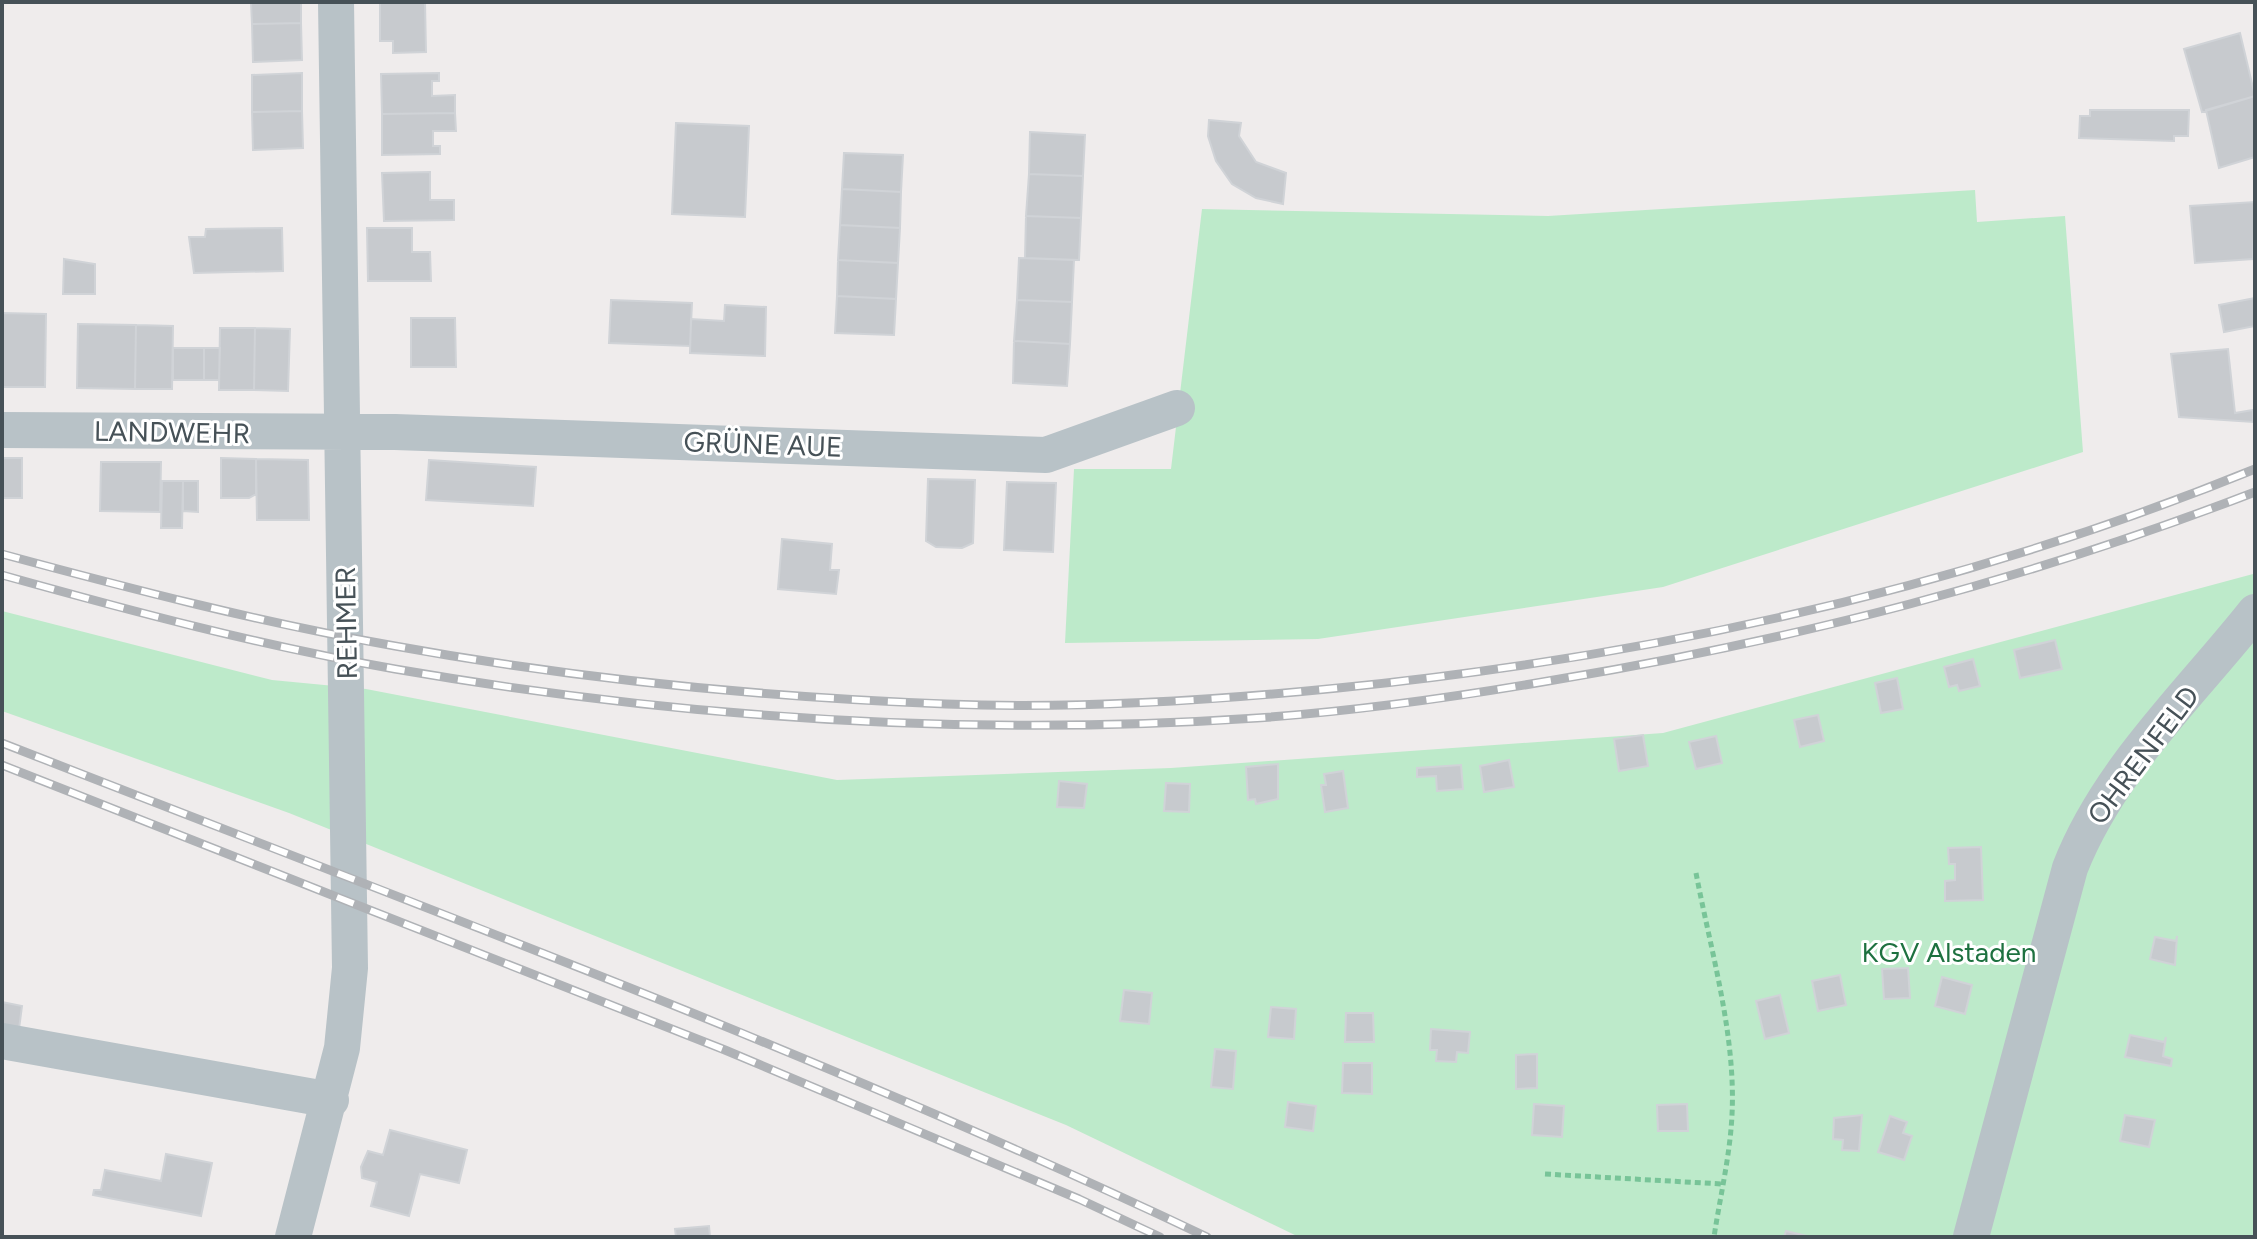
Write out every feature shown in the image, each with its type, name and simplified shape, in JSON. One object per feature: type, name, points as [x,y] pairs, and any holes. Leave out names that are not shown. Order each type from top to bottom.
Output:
[{"type":"street","name":"REHMER","points":[[293,1237],[331,1100],[342,1048],[350,968],[336,2]]},
{"type":"street","name":"GRÜNE AUE","points":[[341,431],[1046,455],[1177,408]]},
{"type":"street","name":"LANDWEHR","points":[[2,430],[301,434],[341,431]]},
{"type":"street","name":"OHRENFELD","points":[[1971,1237],[2066,883],[2081,840],[2111,790],[2255,612]]},
{"type":"street","points":[[2,1041],[331,1100]]},
{"type":"path","points":[[1696,873],[1729,1054],[1732,1116],[1714,1237]]},
{"type":"path","points":[[1545,1174],[1722,1184]]},
{"type":"green space","points":[[1975,190],[1977,222],[2065,216],[2083,452],[1663,587],[1318,639],[1065,643],[1074,469],[1171,469],[1202,209],[1548,216]]},
{"type":"green space","name":"KGV Alstaden","points":[[2253,574],[2255,1237],[1299,1237],[1066,1125],[289,813],[2,711],[2,611],[272,680],[366,689],[837,780],[1171,768],[1663,733]]},
{"type":"building","points":[[251,2],[301,2],[301,23],[252,24]]},
{"type":"building","points":[[380,2],[425,2],[426,52],[393,53],[393,41],[380,41]]},
{"type":"building","points":[[301,23],[302,60],[253,62],[252,24]]},
{"type":"building","points":[[2240,33],[2255,96],[2202,112],[2184,49]]},
{"type":"building","points":[[302,73],[302,111],[252,112],[252,75]]},
{"type":"building","points":[[439,73],[439,81],[432,81],[432,96],[455,95],[455,113],[382,114],[381,74]]},
{"type":"building","points":[[2255,96],[2255,157],[2219,168],[2206,110]]},
{"type":"building","points":[[2090,110],[2189,110],[2188,136],[2174,136],[2174,141],[2079,138],[2080,116],[2090,116]]},
{"type":"building","points":[[302,111],[303,148],[253,150],[252,112]]},
{"type":"building","points":[[455,113],[456,131],[433,131],[433,146],[440,146],[440,154],[382,155],[382,114]]},
{"type":"building","points":[[1209,120],[1241,123],[1239,136],[1256,162],[1286,173],[1283,204],[1256,198],[1232,184],[1216,161],[1208,136]]},
{"type":"building","points":[[676,123],[749,126],[745,217],[672,214]]},
{"type":"building","points":[[1030,132],[1085,135],[1083,176],[1029,174]]},
{"type":"building","points":[[844,153],[903,155],[901,192],[842,189]]},
{"type":"building","points":[[430,172],[430,200],[454,200],[454,220],[384,221],[382,173]]},
{"type":"building","points":[[1029,174],[1083,176],[1081,218],[1026,216]]},
{"type":"building","points":[[842,189],[901,192],[900,228],[840,225]]},
{"type":"building","points":[[2255,202],[2253,259],[2195,263],[2190,206]]},
{"type":"building","points":[[1026,216],[1081,218],[1079,260],[1025,258]]},
{"type":"building","points":[[840,225],[900,228],[898,263],[838,260]]},
{"type":"building","points":[[282,228],[283,271],[194,273],[189,237],[205,237],[206,229]]},
{"type":"building","points":[[367,228],[412,228],[412,252],[430,252],[431,281],[368,281]]},
{"type":"building","points":[[1019,258],[1074,260],[1072,302],[1017,300]]},
{"type":"building","points":[[64,259],[95,264],[95,294],[63,294]]},
{"type":"building","points":[[838,260],[898,263],[896,299],[837,296]]},
{"type":"building","points":[[837,296],[896,299],[894,335],[835,333]]},
{"type":"building","points":[[2255,298],[2255,326],[2224,332],[2219,305]]},
{"type":"building","points":[[611,300],[692,303],[690,346],[609,343]]},
{"type":"building","points":[[1017,300],[1072,302],[1070,344],[1014,341]]},
{"type":"building","points":[[725,305],[766,307],[765,356],[690,353],[691,319],[724,321]]},
{"type":"building","points":[[2,313],[46,314],[45,387],[2,387]]},
{"type":"building","points":[[411,318],[455,318],[456,367],[411,367]]},
{"type":"building","points":[[78,324],[136,325],[135,389],[77,388]]},
{"type":"building","points":[[136,325],[173,326],[172,389],[135,389]]},
{"type":"building","points":[[220,328],[255,328],[254,390],[219,390]]},
{"type":"building","points":[[255,328],[290,329],[288,391],[254,390]]},
{"type":"building","points":[[1014,341],[1070,344],[1067,386],[1013,383]]},
{"type":"building","points":[[173,348],[204,348],[204,380],[173,380]]},
{"type":"building","points":[[204,348],[220,348],[219,380],[204,380]]},
{"type":"building","points":[[2228,349],[2235,413],[2253,410],[2253,422],[2179,417],[2171,354]]},
{"type":"building","points":[[2,458],[22,458],[22,498],[2,498]]},
{"type":"building","points":[[221,458],[256,459],[256,494],[249,498],[221,498]]},
{"type":"building","points":[[256,459],[308,460],[309,520],[257,520]]},
{"type":"building","points":[[429,460],[536,467],[533,506],[426,500]]},
{"type":"building","points":[[101,462],[161,462],[160,512],[100,511]]},
{"type":"building","points":[[928,479],[975,480],[973,543],[962,548],[936,547],[926,541]]},
{"type":"building","points":[[162,481],[183,481],[182,528],[161,528]]},
{"type":"building","points":[[183,481],[198,481],[198,512],[183,511]]},
{"type":"building","points":[[1007,482],[1056,483],[1053,552],[1004,550]]},
{"type":"building","points":[[782,539],[832,544],[830,570],[839,570],[836,594],[778,589]]},
{"type":"building","points":[[2055,640],[2062,669],[2020,678],[2014,650]]},
{"type":"building","points":[[1973,659],[1980,686],[1959,691],[1957,685],[1949,687],[1944,667]]},
{"type":"building","points":[[1897,678],[1903,709],[1881,713],[1875,683]]},
{"type":"building","points":[[1818,715],[1824,741],[1800,747],[1794,720]]},
{"type":"building","points":[[1643,735],[1648,766],[1619,771],[1614,739]]},
{"type":"building","points":[[1716,736],[1722,763],[1696,769],[1689,742]]},
{"type":"building","points":[[1509,760],[1514,787],[1484,792],[1480,766]]},
{"type":"building","points":[[1278,764],[1278,799],[1256,804],[1255,799],[1248,800],[1246,767]]},
{"type":"building","points":[[1461,765],[1463,789],[1437,791],[1436,776],[1417,777],[1417,768]]},
{"type":"building","points":[[1343,771],[1348,808],[1325,812],[1321,785],[1326,785],[1324,774]]},
{"type":"building","points":[[1059,781],[1087,784],[1084,808],[1057,807]]},
{"type":"building","points":[[1166,783],[1190,784],[1189,812],[1164,811]]},
{"type":"building","points":[[1981,847],[1983,900],[1945,901],[1945,881],[1955,880],[1955,864],[1949,864],[1948,848]]},
{"type":"building","points":[[2177,936],[2175,965],[2150,959],[2155,937],[2176,941]]},
{"type":"building","points":[[1908,968],[1910,998],[1884,999],[1882,969]]},
{"type":"building","points":[[1840,975],[1846,1005],[1818,1011],[1812,981]]},
{"type":"building","points":[[1942,977],[1972,985],[1965,1014],[1935,1006]]},
{"type":"building","points":[[1124,990],[1152,993],[1149,1024],[1120,1021]]},
{"type":"building","points":[[1780,995],[1789,1033],[1765,1039],[1756,1001]]},
{"type":"building","points":[[2,1002],[22,1006],[19,1029],[2,1026]]},
{"type":"building","points":[[1271,1007],[1296,1009],[1294,1039],[1268,1037]]},
{"type":"building","points":[[1346,1013],[1373,1013],[1374,1042],[1345,1042]]},
{"type":"building","points":[[1431,1029],[1470,1032],[1468,1053],[1457,1052],[1456,1062],[1436,1061],[1437,1050],[1430,1050]]},
{"type":"building","points":[[2130,1035],[2164,1042],[2166,1037],[2163,1056],[2172,1059],[2171,1066],[2125,1057]]},
{"type":"building","points":[[1215,1049],[1236,1051],[1233,1089],[1211,1087]]},
{"type":"building","points":[[1537,1054],[1537,1088],[1516,1089],[1516,1055]]},
{"type":"building","points":[[1343,1063],[1372,1063],[1372,1094],[1342,1093]]},
{"type":"building","points":[[1288,1102],[1316,1106],[1313,1131],[1285,1127]]},
{"type":"building","points":[[1534,1104],[1564,1106],[1562,1137],[1532,1135]]},
{"type":"building","points":[[1687,1104],[1688,1131],[1658,1131],[1657,1105]]},
{"type":"building","points":[[1862,1115],[1859,1151],[1842,1150],[1843,1140],[1833,1139],[1834,1118]]},
{"type":"building","points":[[2125,1115],[2155,1120],[2149,1147],[2120,1141]]},
{"type":"building","points":[[1890,1116],[1907,1122],[1903,1133],[1912,1136],[1904,1160],[1878,1152]]},
{"type":"building","points":[[390,1130],[467,1150],[459,1183],[420,1174],[409,1216],[371,1206],[377,1182],[362,1178],[361,1167],[368,1151],[383,1155]]},
{"type":"building","points":[[166,1154],[212,1163],[201,1216],[93,1195],[94,1190],[101,1190],[105,1170],[161,1181]]},
{"type":"building","points":[[709,1226],[710,1237],[676,1237],[675,1229]]},
{"type":"building","points":[[1786,1231],[1811,1237],[1784,1237]]},
{"type":"railway","points":[[2,554],[296,627],[463,658],[600,677],[877,701],[995,705],[1142,703],[1289,693],[1455,675],[1689,636],[1804,612],[2033,549],[2255,469]]},
{"type":"railway","points":[[2,575],[296,650],[501,686],[609,700],[716,711],[932,724],[1149,723],[1257,718],[1406,703],[1554,680],[1735,646],[1996,580],[2255,492]]},
{"type":"railway","points":[[2,743],[760,1041],[1059,1169],[1207,1237]]},
{"type":"railway","points":[[2,765],[725,1050],[1079,1199],[1160,1237]]}]
